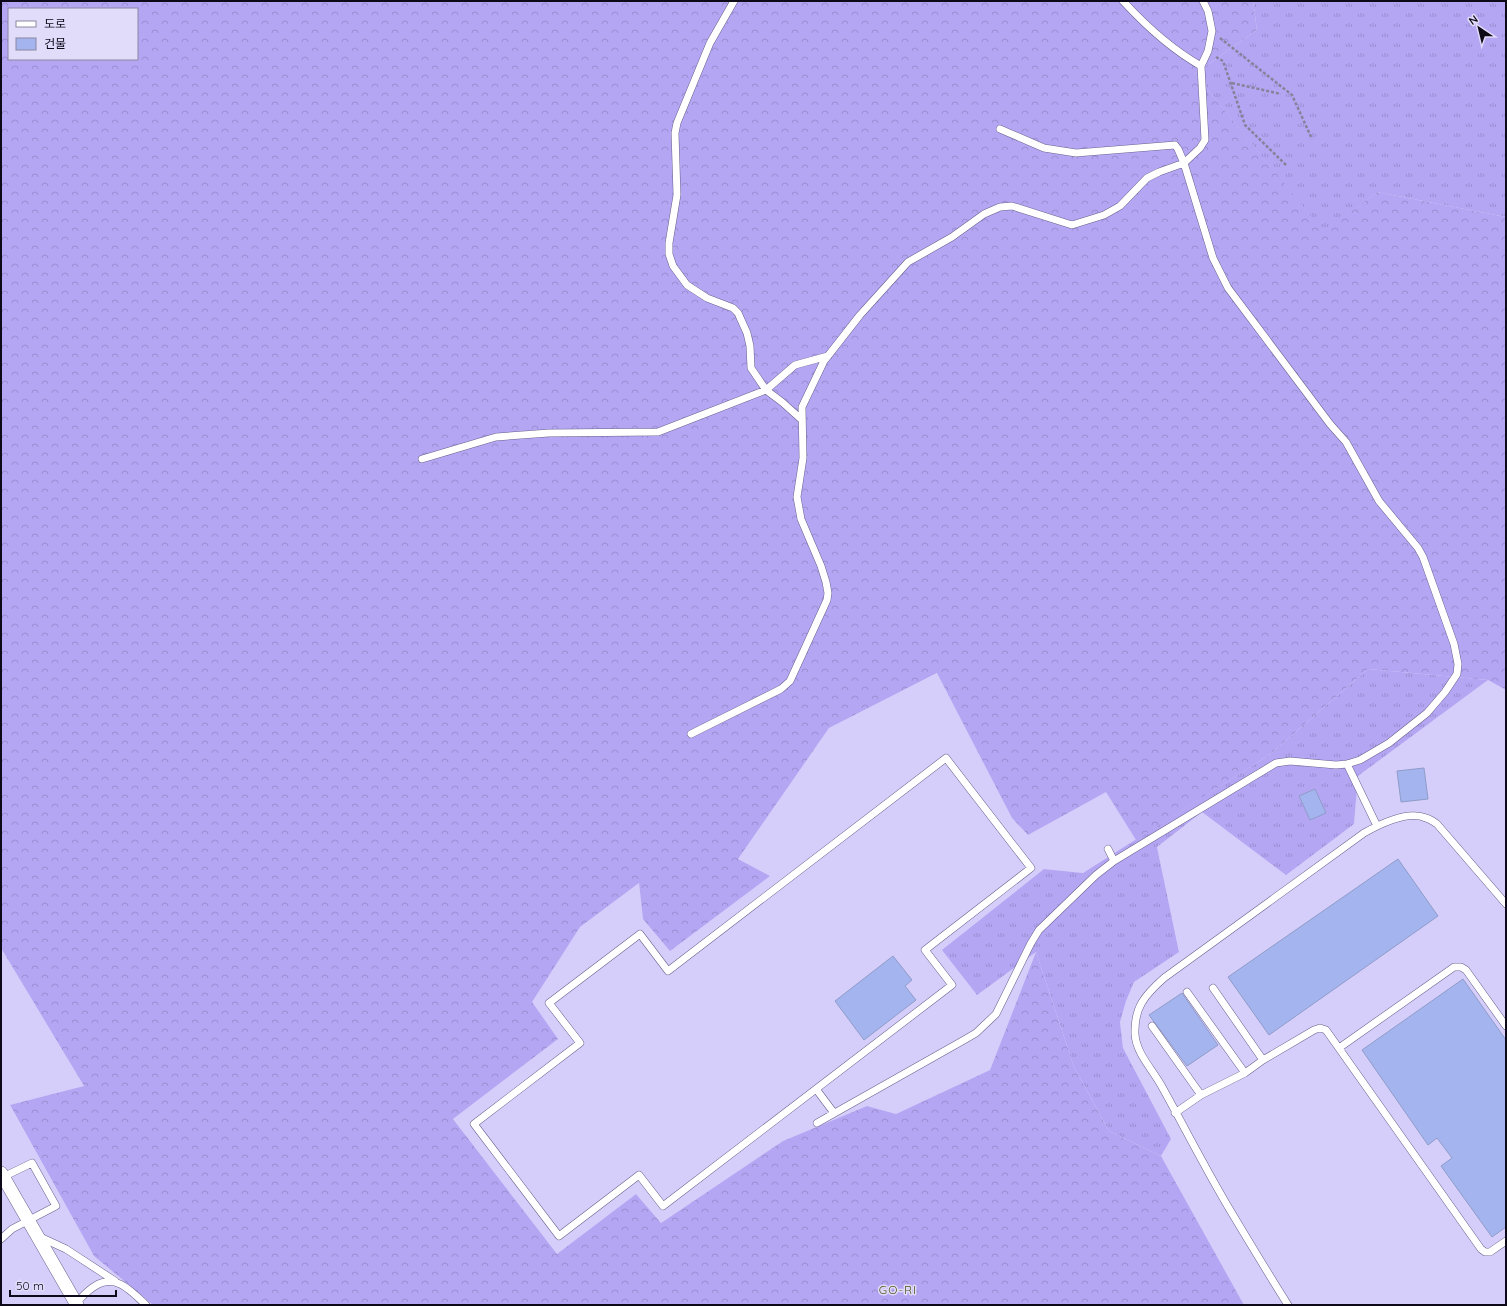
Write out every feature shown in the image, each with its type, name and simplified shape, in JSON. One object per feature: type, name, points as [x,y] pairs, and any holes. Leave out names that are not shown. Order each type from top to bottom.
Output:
[{"type":"street","points":[[2,1175],[76,1304]]},
{"type":"lane","points":[[734,1],[710,42],[677,123],[677,195],[669,243],[669,254],[673,266],[687,285],[707,298],[733,308],[738,313],[747,333],[750,346],[751,368],[764,387],[802,420]]},
{"type":"lane","points":[[1123,1],[1166,43],[1201,66]]},
{"type":"lane","points":[[691,734],[780,689],[790,681],[827,600],[828,593],[826,582],[821,566],[801,519],[797,497],[803,458],[802,407],[824,361],[860,315],[908,262],[952,237],[984,214],[1000,207],[1012,206],[1072,225],[1104,215],[1120,206],[1147,178],[1184,163],[1200,148],[1205,140],[1201,66],[1208,51],[1212,31],[1208,11],[1203,1]]},
{"type":"lane","points":[[818,1123],[976,1033],[996,1014],[1039,930],[1096,875],[1114,861],[1276,763],[1290,761],[1336,765],[1347,764],[1360,760],[1389,743],[1427,713],[1445,692],[1457,674],[1458,664],[1454,644],[1423,557],[1418,548],[1379,501],[1346,442],[1330,424],[1228,288],[1213,258],[1184,163],[1178,149],[1174,145],[1076,153],[1044,148],[1000,129]]},
{"type":"lane","points":[[422,459],[496,437],[549,433],[658,432],[764,387],[795,365],[828,356]]},
{"type":"lane","points":[[946,758],[1031,868],[925,950],[952,985],[816,1089],[663,1206],[639,1175],[559,1236],[474,1124],[580,1043],[549,1003],[640,934],[668,971],[946,758]]},
{"type":"lane","points":[[1347,764],[1377,826]]},
{"type":"lane","points":[[1288,1305],[1233,1215],[1160,1084],[1138,1048],[1135,1035],[1135,1018],[1141,1004],[1148,992],[1177,969],[1364,833],[1377,826],[1396,819],[1412,816],[1425,817],[1437,824],[1506,904]]},
{"type":"lane","points":[[1108,849],[1114,861]]},
{"type":"lane","points":[[1339,1048],[1454,967],[1462,967],[1466,970],[1506,1026]]},
{"type":"lane","points":[[1213,988],[1262,1060]]},
{"type":"lane","points":[[1187,992],[1245,1073]]},
{"type":"lane","points":[[1152,1026],[1201,1095]]},
{"type":"lane","points":[[1175,1113],[1201,1095],[1245,1073],[1262,1060],[1314,1030],[1320,1028],[1326,1030],[1481,1249],[1490,1252],[1506,1241]]},
{"type":"lane","points":[[816,1089],[834,1113]]},
{"type":"lane","points":[[1,1238],[12,1229],[56,1206],[32,1162],[2,1175]]},
{"type":"lane","points":[[36,1235],[66,1249],[132,1291],[146,1305]]},
{"type":"lane","points":[[76,1304],[94,1286],[115,1281]]},
{"type":"path","points":[[1212,31],[1292,95],[1312,140]]},
{"type":"path","points":[[1208,51],[1223,61],[1232,83],[1245,125],[1286,165]]},
{"type":"path","points":[[1232,83],[1281,94]]},
{"type":"shaded area","points":[[938,673],[1012,818],[1028,835],[1106,791],[1136,840],[1083,873],[1044,869],[1036,952],[990,1070],[896,1114],[867,1106],[783,1141],[661,1223],[636,1194],[557,1254],[453,1119],[558,1039],[531,1002],[580,927],[639,883],[643,919],[770,876],[738,859],[829,728]]},
{"type":"shaded area","points":[[1488,680],[1506,690],[1506,1305],[1244,1305],[1161,1156],[1171,1139],[1123,1048],[1120,1022],[1126,1001],[1134,982],[1179,951],[1157,847],[1202,812],[1286,874],[1354,824],[1358,776]]},
{"type":"shaded area","points":[[1,948],[84,1086],[10,1106],[94,1256],[153,1305],[1,1305]]},
{"type":"green space","points":[[1,1],[1253,1],[1257,30],[1195,74],[1324,232],[1377,192],[1506,217],[1506,690],[1488,680],[1368,669],[1269,755],[1136,840],[1106,792],[1028,835],[1012,818],[937,673],[829,728],[738,859],[770,876],[670,951],[643,919],[639,883],[580,927],[532,1002],[558,1039],[453,1119],[557,1254],[636,1194],[661,1223],[783,1141],[867,1106],[896,1114],[990,1070],[1036,952],[1074,1067],[1109,1131],[1161,1156],[1244,1305],[153,1305],[94,1256],[10,1105],[84,1086],[1,948]]},
{"type":"green space","points":[[1253,1],[1506,1],[1506,217],[1377,192],[1324,233],[1195,74],[1257,30]]},
{"type":"green space","points":[[1368,669],[1488,680],[1358,776],[1354,824],[1286,875],[1202,812],[1157,847],[1179,952],[1134,982],[1126,1001],[1120,1022],[1123,1048],[1171,1139],[1161,1156],[1109,1131],[1074,1067],[1036,952],[977,995],[942,950],[1044,869],[1083,873],[1269,755]]},
{"type":"building","points":[[1424,768],[1428,799],[1401,802],[1397,771]]},
{"type":"building","points":[[1315,789],[1326,813],[1310,820],[1299,796]]},
{"type":"building","points":[[1398,859],[1438,916],[1269,1035],[1228,977]]},
{"type":"building","points":[[893,956],[912,980],[905,986],[916,1000],[864,1040],[835,1001]]},
{"type":"building","points":[[1463,979],[1506,1040],[1506,1227],[1492,1237],[1441,1166],[1452,1158],[1437,1138],[1428,1145],[1362,1050]]},
{"type":"building","points":[[1182,993],[1218,1045],[1187,1066],[1149,1015]]},
{"type":"district","name":"GO-RI","points":[[898,1290]]}]
